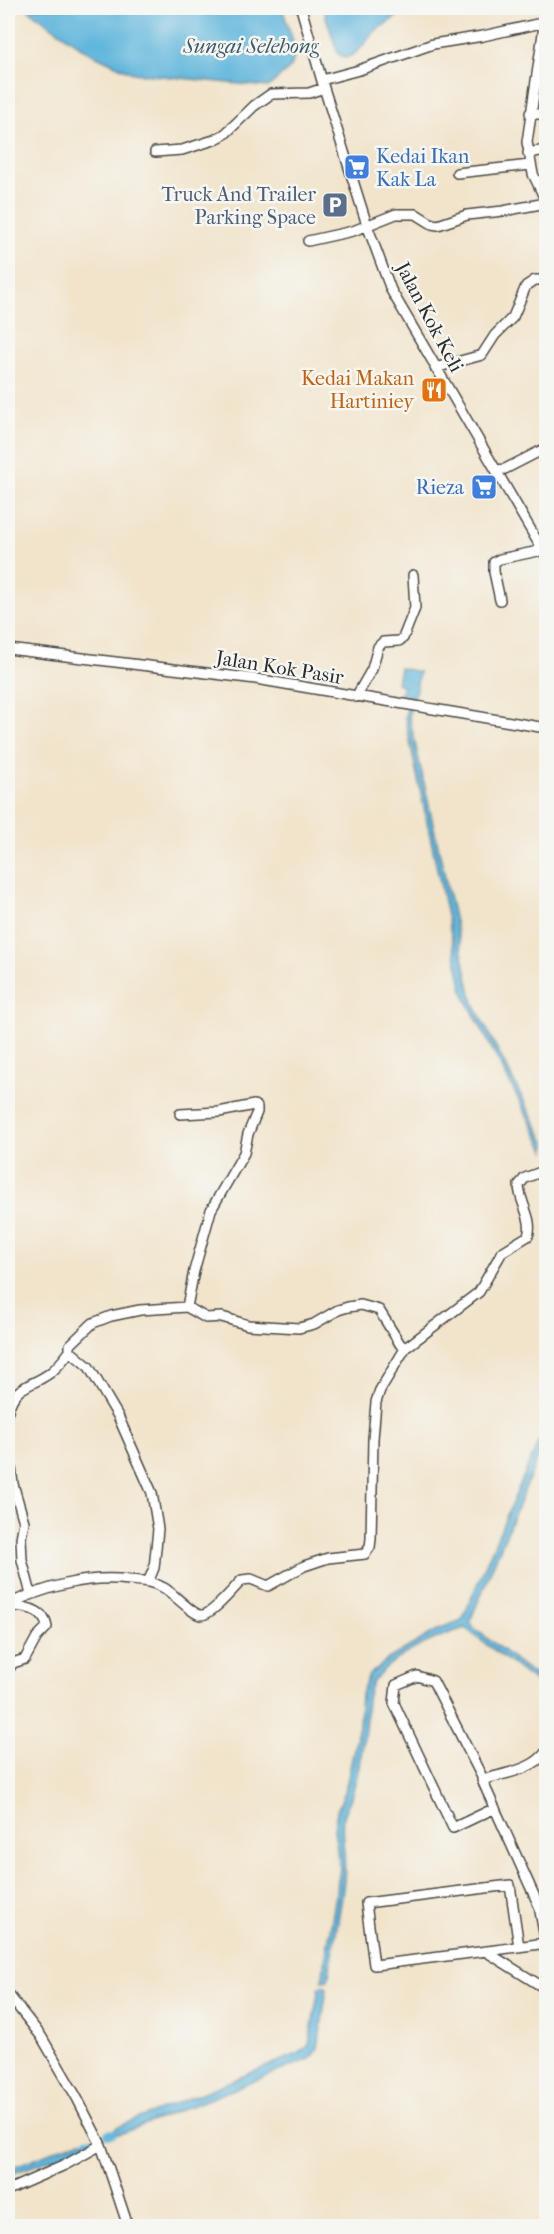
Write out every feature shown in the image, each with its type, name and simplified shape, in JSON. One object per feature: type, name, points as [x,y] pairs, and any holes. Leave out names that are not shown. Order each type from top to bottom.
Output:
[{"type":"street","name":"Jalan Kok Keli","points":[[301,8],[367,225],[391,290],[545,553]]},
{"type":"street","points":[[155,152],[182,150],[214,140],[225,134],[271,94],[309,93],[323,84],[433,44],[483,36],[546,19],[527,142],[530,165],[546,202],[513,210],[467,215],[438,225],[432,224],[422,216],[396,214],[353,231],[308,241]]},
{"type":"street","points":[[530,113],[546,115]]},
{"type":"street","points":[[528,153],[546,150]]},
{"type":"street","points":[[456,173],[530,165]]},
{"type":"street","points":[[435,368],[482,355],[495,335],[513,317],[526,285],[535,280],[546,280]]},
{"type":"street","points":[[497,470],[546,448]]},
{"type":"street","points":[[500,600],[494,562],[500,559],[545,553]]},
{"type":"street","points":[[356,697],[372,669],[378,647],[383,642],[399,641],[403,638],[415,608],[413,576]]},
{"type":"street","name":"Jalan Kok Pasir","points":[[8,649],[256,680],[546,728]]},
{"type":"street","points":[[180,1113],[219,1112],[254,1105],[257,1107],[244,1153],[211,1210],[194,1271],[187,1307]]},
{"type":"street","points":[[8,1605],[60,1584],[103,1578],[149,1580],[173,1593],[196,1614],[203,1615],[210,1612],[243,1580],[251,1579],[268,1586],[312,1563],[327,1558],[365,1554],[370,1548],[373,1439],[376,1402],[380,1390],[406,1347],[479,1292],[502,1252],[528,1236],[530,1225],[519,1185],[525,1178],[546,1170]]},
{"type":"street","points":[[8,1411],[16,1391],[48,1374],[61,1363],[70,1345],[93,1323],[111,1316],[140,1310],[187,1307],[206,1318],[222,1317],[248,1325],[299,1328],[314,1324],[327,1315],[348,1307],[361,1305],[372,1307],[382,1313],[400,1344],[406,1347]]},
{"type":"street","points":[[69,1351],[88,1367],[118,1416],[152,1493],[158,1529],[154,1568],[149,1580]]},
{"type":"street","points":[[8,1444],[13,1484],[24,1522],[21,1538],[22,1560],[31,1594]]},
{"type":"street","points":[[8,1605],[31,1609],[43,1616],[47,1624],[46,1630],[37,1637],[25,1659],[13,1663],[8,1670]]},
{"type":"street","points":[[495,1808],[453,1828],[394,1703],[396,1685],[417,1676],[433,1681],[483,1779],[539,1906],[546,1944],[374,1965],[366,1903],[510,1884],[519,1947]]},
{"type":"street","points":[[483,1779],[530,1766],[541,1759],[546,1752]]},
{"type":"street","points":[[485,1952],[546,1989]]},
{"type":"street","points":[[8,1994],[41,2036],[101,2145],[128,2226]]},
{"type":"street","points":[[8,2190],[65,2165],[101,2145]]},
{"type":"water","name":"Sungai Selehong","points":[[26,8],[282,8],[296,50],[291,67],[268,87],[133,73],[86,51]]},
{"type":"water","name":"Sungai Selehong","points":[[323,8],[411,8],[378,29],[357,52],[346,58],[338,54]]},
{"type":"water","points":[[400,668],[419,672],[415,697],[411,697],[409,716],[471,994],[546,1144],[546,1152],[464,995],[405,718],[409,696],[400,694],[403,686],[397,683]]},
{"type":"water","points":[[546,1424],[546,1438],[470,1621],[474,1628],[546,1684],[546,1690],[465,1628],[429,1642],[392,1662],[371,1684],[357,1774],[343,1817],[345,1864],[341,1905],[328,1980],[322,1981],[340,1869],[334,1830],[337,1811],[345,1792],[359,1726],[361,1694],[369,1675],[388,1659],[441,1628],[462,1620]]},
{"type":"water","points":[[319,1987],[327,1988],[318,2048],[310,2059],[120,2134],[113,2133],[117,2127],[300,2053],[309,2045]]},
{"type":"water","points":[[81,2140],[88,2141],[83,2148],[8,2175],[8,2169]]},
{"type":"waterway","points":[[108,2134],[113,2133]]},
{"type":"waterway","points":[[88,2141],[94,2140]]},
{"type":"place","name":"Kedai Ikan Kak La","points":[[357,167]]},
{"type":"place","name":"Truck And Trailer Parking Space","points":[[335,205]]},
{"type":"place","name":"Kedai Makan Hartiniey","points":[[434,390]]},
{"type":"place","name":"Rieza","points":[[484,487]]}]
